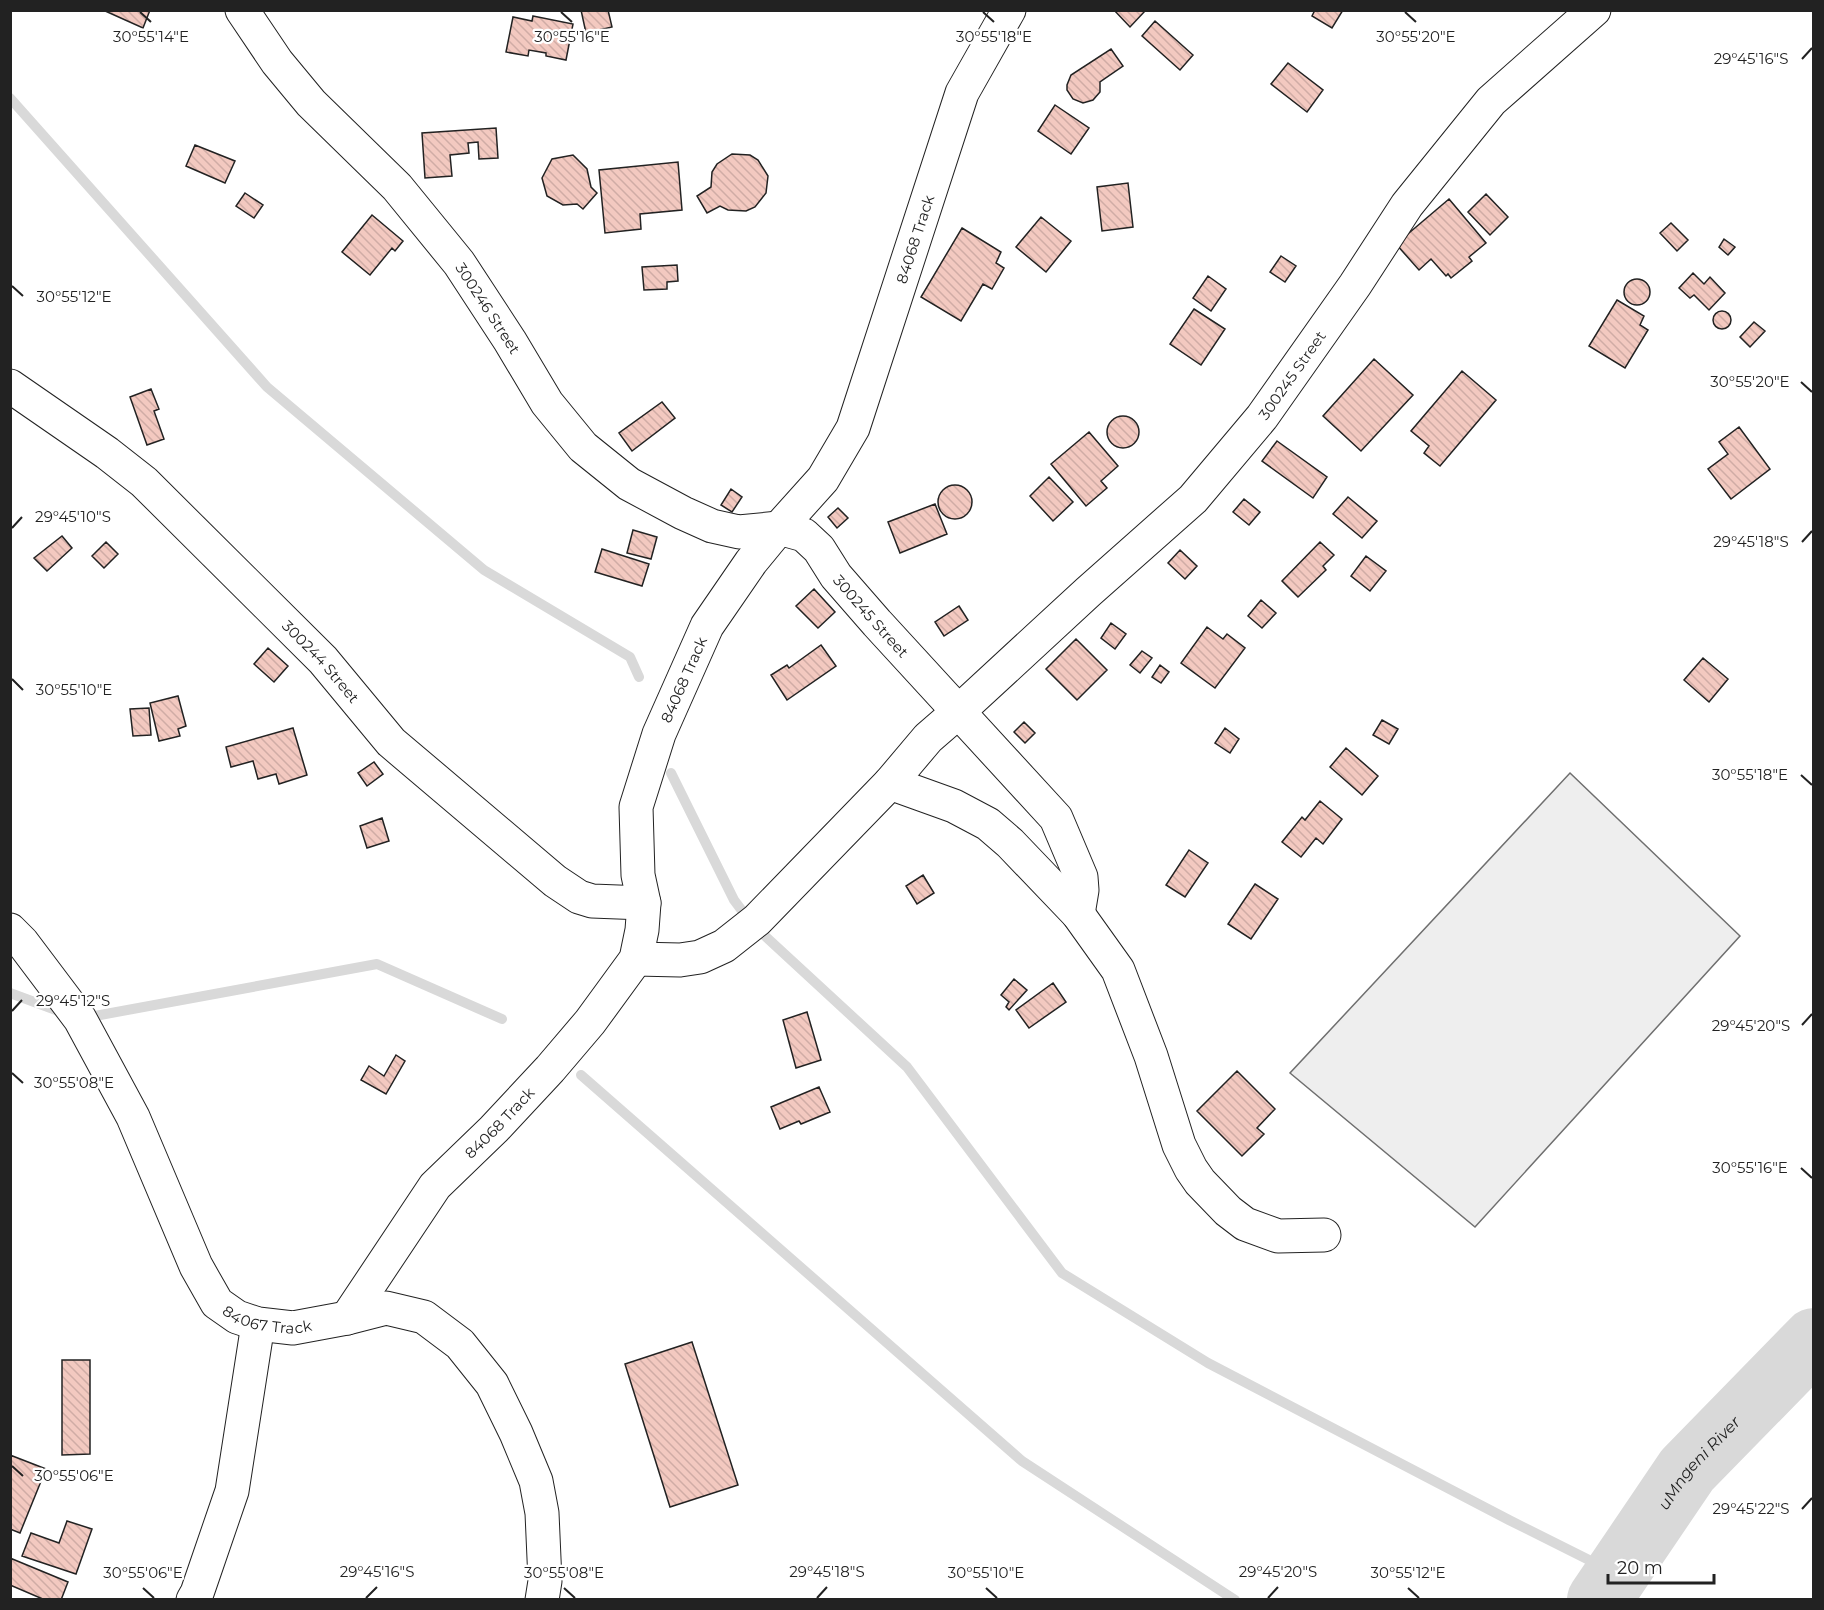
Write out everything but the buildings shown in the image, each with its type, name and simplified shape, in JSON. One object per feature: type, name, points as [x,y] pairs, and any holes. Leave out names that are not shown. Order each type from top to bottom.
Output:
[{"type":"street","name":"300246 Street","points":[[242,10],[277,62],[311,104],[397,187],[459,263],[510,341],[546,403],[583,447],[629,484],[712,526],[739,532],[778,528]]},
{"type":"street","name":"84068 Track","points":[[347,1318],[435,1186],[494,1129],[550,1069],[590,1022],[636,959],[642,930],[644,903],[638,875],[636,807],[659,734],[707,626],[751,562],[778,528],[823,479],[853,428],[962,93],[1009,10]]},
{"type":"street","name":"300245 Street","points":[[636,959],[680,960],[700,957],[724,946],[757,920],[890,783],[928,738],[1193,499],[1262,417],[1355,285],[1407,205],[1477,119],[1491,102],[1594,10]]},
{"type":"street","name":"300244 Street","points":[[10,386],[107,453],[144,482],[323,660],[391,742],[555,881],[579,897],[592,902],[644,903]]},
{"type":"street","name":"300245 Street","points":[[778,528],[804,535],[819,549],[837,576],[958,712]]},
{"type":"street","points":[[958,712],[1056,818],[1080,877],[1082,890],[1078,914]]},
{"type":"street","points":[[890,783],[954,806],[988,824],[1010,843],[1078,914],[1118,970],[1151,1056],[1179,1144],[1191,1170],[1228,1211],[1245,1224],[1278,1236],[1324,1235]]},
{"type":"street","name":"84067 Track","points":[[10,930],[22,942],[80,1019],[133,1117],[196,1266],[217,1303],[237,1317],[258,1324],[293,1328],[386,1308],[424,1317],[460,1344],[492,1384],[536,1481],[542,1513],[544,1581],[542,1599]]},
{"type":"street","points":[[193,1599],[232,1491],[258,1324]]},
{"type":"shaded area","points":[[1570,773],[1740,936],[1475,1227],[1290,1073]]},
{"type":"waterway","points":[[10,98],[267,387],[484,570],[630,657],[639,677]]},
{"type":"waterway","points":[[671,773],[734,900],[752,924],[907,1067],[1062,1273],[1208,1363],[1617,1574]]},
{"type":"waterway","points":[[84,1018],[377,964],[502,1019]]},
{"type":"waterway","points":[[10,993],[64,1013]]},
{"type":"waterway","points":[[581,1075],[1022,1461],[1235,1600]]},
{"type":"waterway","name":"uMngeni River","points":[[1599,1600],[1687,1470],[1814,1340]]}]
